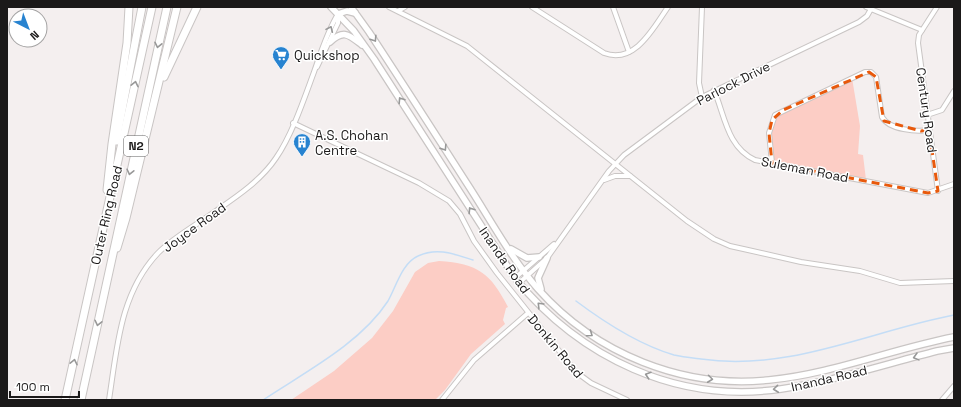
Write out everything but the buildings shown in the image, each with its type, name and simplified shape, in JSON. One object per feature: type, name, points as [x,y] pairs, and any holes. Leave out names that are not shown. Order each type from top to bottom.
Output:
[{"type":"highway","points":[[102,231],[112,144],[127,43],[129,7]]},
{"type":"highway","points":[[108,179],[142,7]]},
{"type":"highway","name":"Outer Ring Road","points":[[65,400],[152,7]]},
{"type":"highway","name":"Outer Ring Road","points":[[80,400],[167,7]]},
{"type":"highway","points":[[106,285],[126,218],[177,7]]},
{"type":"highway","points":[[156,96],[197,7]]},
{"type":"main road","name":"Inanda Road","points":[[331,7],[366,47],[517,280],[537,303],[568,332],[593,349],[640,373],[666,381],[713,390],[758,391],[799,386],[954,348]]},
{"type":"main road","points":[[338,7],[338,14],[347,11],[356,13]]},
{"type":"main road","name":"Inanda Road","points":[[351,7],[528,276],[543,294],[575,324],[600,341],[622,353],[670,371],[710,379],[752,381],[785,378],[954,337]]},
{"type":"main road","points":[[330,42],[338,35],[344,34],[366,47]]},
{"type":"main road","points":[[508,246],[522,257],[539,257]]},
{"type":"main road","points":[[543,294],[538,278],[547,258]]},
{"type":"street","points":[[389,7],[467,46],[698,229],[730,246],[801,262],[860,271],[900,283],[954,281]]},
{"type":"street","points":[[398,11],[405,7]]},
{"type":"street","points":[[532,7],[604,53],[615,55],[629,52],[645,40],[668,7]]},
{"type":"street","points":[[613,7],[629,52]]},
{"type":"street","points":[[702,7],[699,83],[702,97]]},
{"type":"street","points":[[866,7],[922,30],[937,7]]},
{"type":"street","name":"Parlock Drive","points":[[517,280],[528,276],[547,258],[603,180],[624,155],[702,97],[859,22],[867,16],[871,9]]},
{"type":"street","name":"Joyce Road","points":[[109,400],[125,310],[130,294],[143,272],[164,248],[239,194],[262,174],[281,150],[314,71],[330,42],[338,23],[338,14]]},
{"type":"street","name":"Joyce Road","points":[[314,71],[318,56],[338,14]]},
{"type":"street","name":"Century Road","points":[[922,30],[918,39],[918,47],[938,191]]},
{"type":"street","points":[[772,164],[769,133],[775,115],[865,72],[871,72],[876,77],[882,117],[886,123],[920,131],[930,130]]},
{"type":"street","name":"Suleman Road","points":[[714,90],[732,141],[752,159],[925,192],[938,191]]},
{"type":"street","points":[[927,115],[942,110],[954,91]]},
{"type":"street","name":"Donkin Road","points":[[293,123],[419,183],[449,201],[460,214],[483,254],[528,313],[583,378],[597,387],[627,400]]},
{"type":"street","points":[[603,180],[615,176],[630,176]]},
{"type":"street","points":[[938,191],[954,184]]},
{"type":"street","name":"Parlock Drive","points":[[517,280],[524,270],[558,241]]},
{"type":"street","points":[[442,400],[474,360],[528,313]]},
{"type":"street","points":[[942,400],[954,386]]},
{"type":"highlighted area","points":[[869,72],[876,77],[884,121],[921,131],[929,130],[938,191],[928,193],[772,163],[769,133],[772,120],[783,110]]},
{"type":"shaded area","points":[[852,78],[860,126],[858,154],[863,155],[866,180],[773,163],[771,130],[777,115]]},
{"type":"shaded area","points":[[439,261],[464,264],[482,272],[496,286],[508,307],[506,308],[503,320],[505,324],[471,354],[445,390],[435,400],[291,400],[334,371],[372,338],[393,311],[415,272],[428,263]]},
{"type":"waterway","points":[[263,400],[314,368],[363,331],[388,301],[400,276],[412,259],[425,253],[446,252],[473,260]]},
{"type":"waterway","points":[[576,301],[598,317],[623,332],[661,351],[684,357],[734,361],[766,360],[798,355],[954,315]]},
{"type":"place","name":"Quickshop","points":[[281,70]]},
{"type":"place","name":"A.S. Chohan Centre","points":[[302,157]]}]
